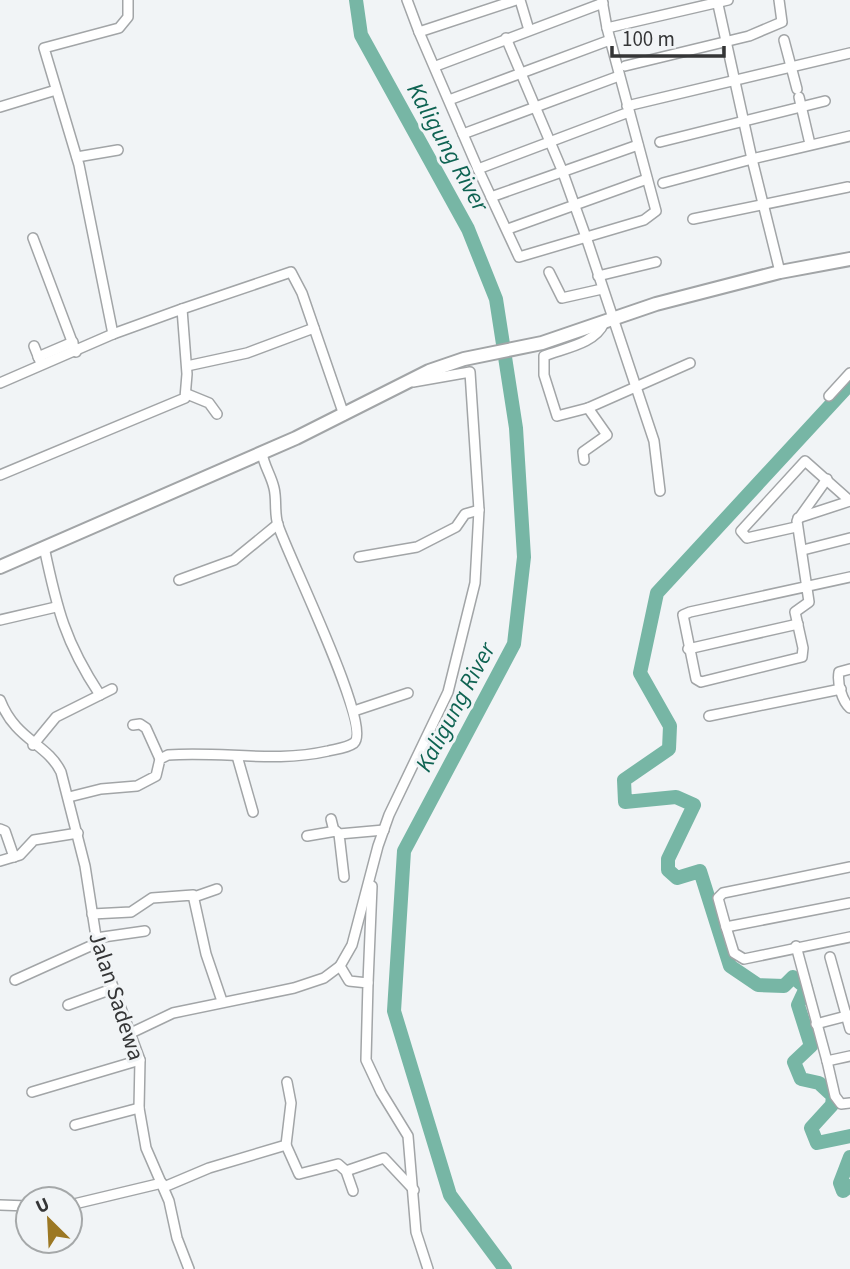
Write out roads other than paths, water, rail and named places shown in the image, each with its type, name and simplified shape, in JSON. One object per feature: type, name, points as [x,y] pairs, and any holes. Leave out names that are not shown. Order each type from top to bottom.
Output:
[{"type":"main road","points":[[0,567],[262,453],[429,371],[473,357],[536,344],[656,304],[780,272],[850,259]]},
{"type":"street","points":[[113,334],[77,157],[44,47],[119,28],[128,17],[128,0]]},
{"type":"street","points":[[407,0],[478,169],[517,253],[523,257],[654,214],[655,208],[619,76],[602,1],[436,66]]},
{"type":"street","points":[[419,32],[502,2],[518,0],[529,30]]},
{"type":"street","points":[[625,66],[755,34],[781,23],[784,17],[779,0]]},
{"type":"street","points":[[607,28],[721,1],[742,121],[780,272]]},
{"type":"street","points":[[506,38],[550,140],[586,237],[602,289],[608,321],[636,388],[654,441],[660,491]]},
{"type":"street","points":[[449,100],[610,40]]},
{"type":"street","points":[[784,40],[793,66],[810,144]]},
{"type":"street","points":[[478,169],[628,109],[734,80],[850,53]]},
{"type":"street","points":[[463,134],[619,76]]},
{"type":"street","points":[[0,107],[56,90]]},
{"type":"street","points":[[660,142],[742,121],[799,97],[825,101]]},
{"type":"street","points":[[663,183],[850,136]]},
{"type":"street","points":[[491,197],[638,145]]},
{"type":"street","points":[[77,157],[118,150]]},
{"type":"street","points":[[508,229],[647,179]]},
{"type":"street","points":[[693,219],[848,187]]},
{"type":"street","points":[[33,238],[74,347]]},
{"type":"street","points":[[598,276],[656,262]]},
{"type":"street","points":[[0,383],[74,347],[288,272],[296,281],[344,415]]},
{"type":"street","points":[[549,272],[562,298],[602,289]]},
{"type":"street","points":[[0,475],[183,400],[187,394],[187,366],[182,309]]},
{"type":"street","points":[[608,321],[600,332],[590,339],[544,356],[544,375],[557,416],[588,408],[690,363]]},
{"type":"street","points":[[187,366],[247,353],[314,328]]},
{"type":"street","points":[[34,346],[40,362]]},
{"type":"street","points":[[133,1032],[173,1013],[294,988],[324,978],[340,966],[352,945],[384,830],[452,680],[475,583],[479,510],[470,372],[407,383]]},
{"type":"street","points":[[829,396],[850,373]]},
{"type":"street","points":[[187,394],[209,403],[217,414]]},
{"type":"street","points":[[584,460],[583,452],[607,435],[588,408]]},
{"type":"street","points":[[160,759],[178,754],[289,758],[345,747],[358,737],[354,711],[302,575],[278,524],[275,490],[265,470],[262,453]]},
{"type":"street","points":[[809,462],[827,479],[850,501],[747,538],[741,531],[801,463],[809,462]]},
{"type":"street","points":[[827,479],[797,522],[803,550],[808,586],[809,603],[807,607],[795,610],[802,657],[701,682],[696,679],[682,618],[686,614],[808,586],[850,577]]},
{"type":"street","points":[[359,557],[417,547],[456,527],[466,514],[479,510]]},
{"type":"street","points":[[179,580],[234,560],[278,524]]},
{"type":"street","points":[[803,550],[850,538]]},
{"type":"street","points":[[44,547],[56,607],[76,659],[100,695]]},
{"type":"street","points":[[0,620],[56,607]]},
{"type":"street","points":[[688,649],[798,624]]},
{"type":"street","points":[[850,669],[838,675],[845,704],[850,708]]},
{"type":"street","points":[[37,740],[57,717],[112,689]]},
{"type":"street","points":[[709,716],[841,689]]},
{"type":"street","points":[[354,711],[408,693]]},
{"type":"street","name":"Jalan Sadewa","points":[[1,705],[11,724],[37,740],[58,765],[74,796],[78,833],[97,914],[99,939],[112,989],[133,1032],[140,1060],[139,1108],[149,1156],[167,1185],[189,1269]]},
{"type":"street","points":[[74,796],[147,783],[156,776],[160,759],[146,728],[133,725]]},
{"type":"street","points":[[237,755],[253,812]]},
{"type":"street","points":[[331,819],[337,832],[344,877]]},
{"type":"street","points":[[0,829],[5,831],[14,857]]},
{"type":"street","points":[[307,836],[384,830]]},
{"type":"street","points":[[0,861],[23,853],[34,840],[78,833]]},
{"type":"street","points":[[850,867],[721,894],[718,898],[734,953],[739,958],[850,937]]},
{"type":"street","points":[[371,873],[366,1060],[381,1092],[408,1136],[416,1232],[428,1269]]},
{"type":"street","points":[[97,914],[132,912],[154,897],[184,894],[194,897],[217,889]]},
{"type":"street","points":[[194,897],[203,944],[222,1001]]},
{"type":"street","points":[[726,927],[850,903]]},
{"type":"street","points":[[15,980],[99,939],[145,932]]},
{"type":"street","points":[[796,946],[835,1097],[841,1104],[850,1103]]},
{"type":"street","points":[[830,957],[850,1029]]},
{"type":"street","points":[[340,966],[349,981],[368,983]]},
{"type":"street","points":[[68,1005],[112,989]]},
{"type":"street","points":[[816,1024],[848,1015]]},
{"type":"street","points":[[827,1061],[850,1056]]},
{"type":"street","points":[[32,1092],[140,1060]]},
{"type":"street","points":[[287,1082],[291,1103],[286,1145],[299,1174],[335,1164],[346,1171],[354,1191]]},
{"type":"street","points":[[75,1125],[139,1108]]},
{"type":"street","points":[[84,1202],[167,1185],[209,1168],[286,1145]]},
{"type":"street","points":[[346,1171],[384,1158],[414,1190]]},
{"type":"waterway","name":"Kaligung River","points":[[356,0],[361,35],[468,229],[496,299],[516,428],[524,557],[514,644],[404,851],[394,1011],[450,1195],[505,1269]]},
{"type":"waterway","points":[[850,384],[657,593],[640,673],[670,726],[669,749],[624,780],[625,802],[676,797],[694,805],[668,859],[668,870],[677,878],[700,871],[730,966],[758,985],[784,986],[793,977],[806,988],[798,1005],[811,1046],[794,1062],[801,1079],[819,1083],[833,1096],[832,1105],[811,1128],[817,1143],[850,1136]]},
{"type":"waterway","points":[[850,1157],[840,1183],[843,1191],[850,1186]]}]
